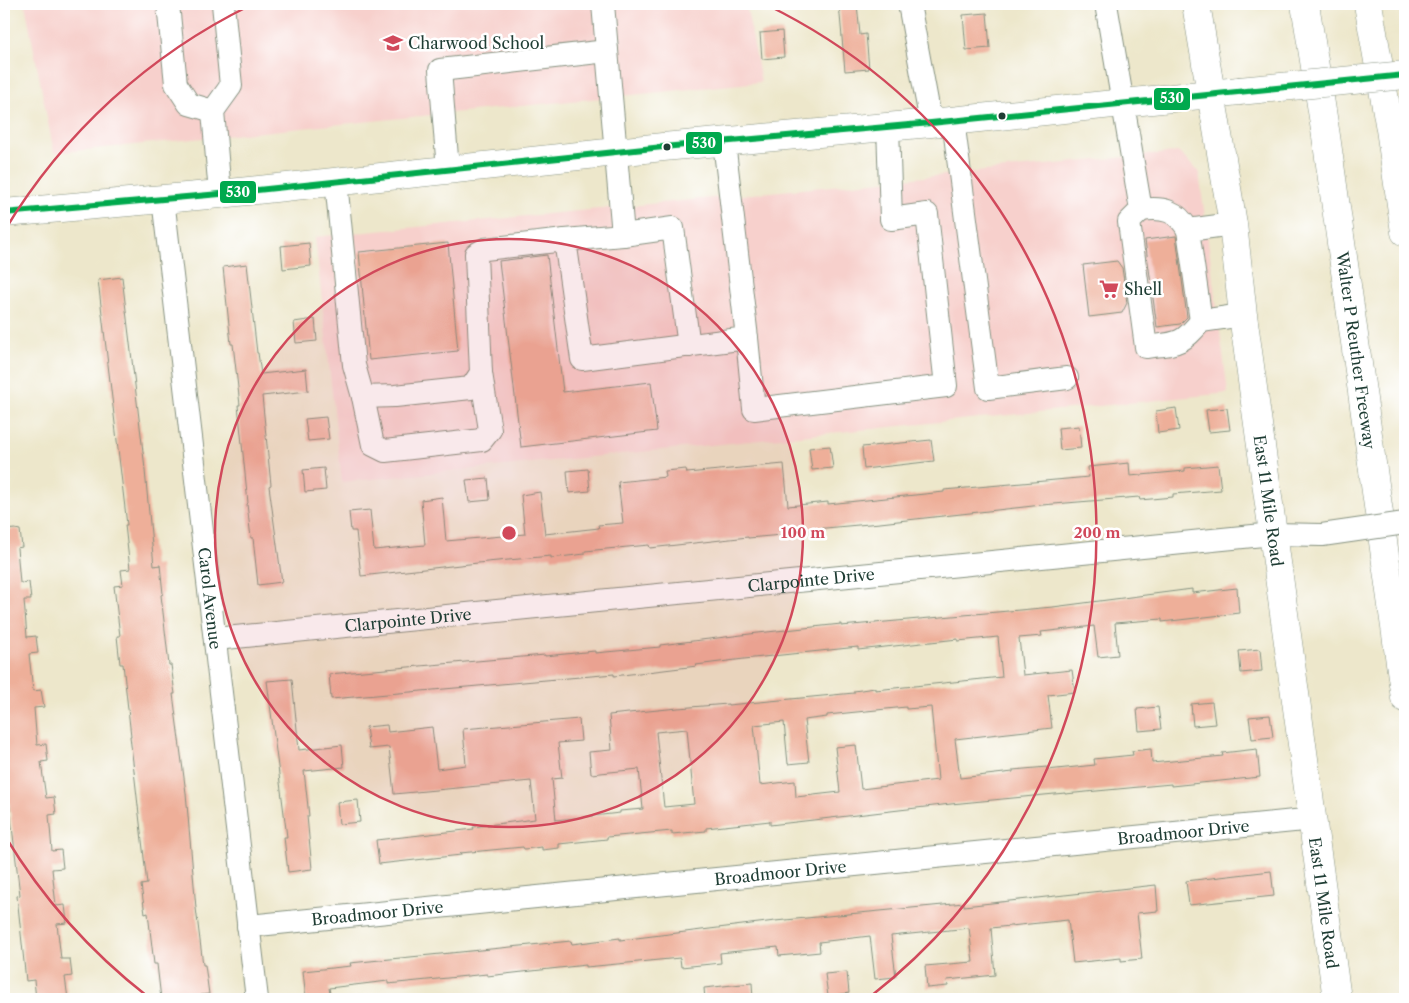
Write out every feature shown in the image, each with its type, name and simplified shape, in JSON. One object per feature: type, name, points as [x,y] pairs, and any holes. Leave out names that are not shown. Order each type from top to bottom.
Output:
[{"type":"main road","name":"East 11 Mile Road","points":[[1196,4],[1233,224],[1243,315],[1314,819],[1337,999]]},
{"type":"main road","name":"Walter P Reuther Freeway","points":[[1305,4],[1326,136],[1405,698]]},
{"type":"main road","points":[[1368,4],[1390,129],[1405,232]]},
{"type":"main road","points":[[4,213],[220,194],[1405,75]]},
{"type":"street","points":[[168,4],[176,84],[188,104],[213,111]]},
{"type":"street","points":[[220,194],[213,111],[231,86],[223,4]]},
{"type":"street","points":[[603,4],[623,234]]},
{"type":"street","points":[[909,4],[942,121],[988,388],[1067,378]]},
{"type":"street","points":[[1106,4],[1141,210]]},
{"type":"street","points":[[448,170],[440,70],[607,51]]},
{"type":"street","points":[[724,142],[754,409],[946,386],[927,214],[891,219],[888,126]]},
{"type":"street","points":[[336,181],[354,365],[373,446],[385,451],[482,440],[490,430],[481,373],[476,254],[485,248],[673,228],[689,346]]},
{"type":"street","name":"Carol Avenue","points":[[163,199],[257,999]]},
{"type":"street","points":[[1201,321],[1188,230],[1182,219],[1168,211],[1152,208],[1141,210],[1129,222],[1146,347],[1180,343],[1191,334],[1201,321],[1243,315]]},
{"type":"street","points":[[1188,230],[1233,224]]},
{"type":"street","points":[[565,240],[582,359],[747,338]]},
{"type":"street","points":[[363,397],[396,396],[472,388],[481,373]]},
{"type":"street","name":"Clarpointe Drive","points":[[215,639],[1273,534],[1322,535],[1405,523]]},
{"type":"street","name":"Broadmoor Drive","points":[[248,926],[1314,819]]},
{"type":"shaded area","name":"Charwood School","points":[[25,4],[746,4],[761,82],[54,153]]},
{"type":"shaded area","points":[[1178,152],[1199,172],[1228,393],[342,482],[315,237]]},
{"type":"building","points":[[839,4],[857,4],[860,35],[866,34],[869,69],[845,71]]},
{"type":"building","points":[[987,13],[990,48],[966,50],[963,15]]},
{"type":"building","points":[[782,31],[784,57],[762,59],[760,33]]},
{"type":"building","points":[[1176,236],[1187,317],[1180,324],[1157,327],[1145,240]]},
{"type":"building","points":[[309,243],[311,266],[283,269],[281,246]]},
{"type":"building","points":[[448,243],[458,351],[369,360],[359,252]]},
{"type":"building","points":[[547,255],[563,392],[651,382],[657,431],[521,447],[499,261]]},
{"type":"building","points":[[1117,261],[1122,268],[1127,303],[1122,313],[1089,317],[1083,265]]},
{"type":"building","points":[[247,264],[261,374],[306,369],[308,391],[262,396],[271,485],[269,486],[282,582],[258,585],[247,504],[238,405],[240,405],[223,267]]},
{"type":"building","points":[[122,277],[144,460],[154,566],[160,565],[163,594],[161,595],[169,665],[171,665],[175,694],[173,694],[186,793],[196,908],[203,965],[205,965],[209,994],[201,995],[202,999],[161,999],[157,964],[154,964],[148,913],[145,914],[141,885],[147,884],[123,664],[120,664],[117,636],[120,636],[114,586],[123,585],[121,570],[130,569],[125,525],[127,525],[98,280]]},
{"type":"building","points":[[315,319],[317,341],[296,343],[294,322]]},
{"type":"building","points":[[1176,408],[1179,430],[1158,433],[1156,411]]},
{"type":"building","points":[[1227,408],[1230,430],[1209,432],[1206,410]]},
{"type":"building","points":[[326,417],[329,439],[308,441],[305,419]]},
{"type":"building","points":[[1079,426],[1081,448],[1060,450],[1058,428]]},
{"type":"building","points":[[931,440],[934,461],[864,469],[862,447]]},
{"type":"building","points":[[830,446],[833,468],[812,470],[809,448]]},
{"type":"building","points":[[1129,463],[1130,476],[1185,471],[1185,468],[1218,465],[1221,490],[1173,494],[1173,497],[1140,500],[1139,497],[1042,505],[782,532],[782,535],[650,548],[649,545],[585,551],[585,554],[551,558],[551,556],[487,562],[361,576],[356,531],[351,531],[349,512],[370,510],[374,550],[425,545],[421,500],[442,497],[446,541],[525,534],[521,495],[540,492],[545,534],[599,528],[598,525],[623,523],[618,482],[666,477],[665,471],[686,469],[687,473],[784,464],[788,506],[828,502],[828,504],[944,492],[944,490],[1089,477],[1088,467]]},
{"type":"building","points":[[324,468],[326,490],[305,492],[303,470]]},
{"type":"building","points":[[588,469],[590,491],[569,493],[567,471]]},
{"type":"building","points":[[488,478],[490,500],[469,502],[466,480]]},
{"type":"building","points":[[4,530],[20,530],[22,547],[17,548],[20,583],[29,582],[31,600],[24,600],[27,637],[36,636],[38,653],[29,654],[33,691],[41,690],[44,707],[34,708],[37,745],[46,744],[48,761],[41,762],[46,798],[54,797],[56,814],[49,815],[52,851],[61,850],[63,868],[52,869],[56,906],[65,905],[67,923],[57,924],[61,959],[70,959],[72,976],[65,977],[68,999],[36,999],[34,980],[26,981],[17,896],[20,895],[4,758]]},
{"type":"building","points":[[1237,588],[1239,613],[1162,622],[1162,619],[1115,623],[1118,655],[1098,657],[1094,626],[1041,632],[1042,636],[1019,638],[1023,675],[1072,670],[1075,692],[1048,695],[1052,728],[955,739],[960,778],[1013,772],[1013,770],[1047,767],[1047,770],[1095,765],[1094,759],[1133,755],[1132,751],[1151,749],[1152,763],[1223,756],[1222,753],[1257,749],[1260,777],[951,804],[770,825],[770,821],[706,828],[706,831],[672,834],[672,831],[607,837],[607,839],[559,844],[559,848],[542,850],[542,847],[524,849],[523,847],[379,864],[376,840],[474,829],[473,827],[535,819],[531,781],[394,794],[389,747],[369,749],[366,727],[387,725],[388,732],[432,727],[437,769],[466,765],[463,729],[579,719],[581,741],[558,743],[562,778],[552,779],[556,820],[620,813],[620,811],[643,809],[639,769],[591,774],[589,752],[612,750],[609,715],[854,693],[854,691],[875,688],[875,690],[1002,677],[998,637],[958,641],[958,639],[858,650],[858,647],[744,659],[614,676],[614,674],[331,699],[329,674],[660,647],[660,645],[841,624],[841,626],[1053,607],[1192,589],[1192,593]],"holes":[[[906,707],[906,709],[931,707],[938,780],[861,789],[856,745],[835,747],[840,792],[796,797],[795,781],[760,785],[754,725],[784,722],[788,764],[809,762],[804,720],[827,717],[827,715]],[[687,729],[694,804],[664,807],[656,732]]]},
{"type":"building","points":[[1260,649],[1262,671],[1241,673],[1239,651]]},
{"type":"building","points":[[292,679],[299,750],[342,745],[344,767],[304,771],[312,869],[288,872],[284,837],[287,837],[267,681]]},
{"type":"building","points":[[1212,702],[1215,724],[1193,726],[1191,704]]},
{"type":"building","points":[[1158,707],[1161,729],[1139,731],[1137,709]]},
{"type":"building","points":[[1270,715],[1273,737],[1252,739],[1249,717]]},
{"type":"building","points":[[358,800],[360,822],[339,824],[337,802]]},
{"type":"building","points":[[1271,871],[1274,896],[1189,905],[1186,881]]},
{"type":"building","points":[[1156,885],[1158,911],[1137,913],[1142,959],[1121,961],[1121,958],[1073,963],[1068,920],[991,928],[995,975],[947,980],[948,986],[927,988],[925,966],[973,962],[969,928],[891,936],[896,977],[875,979],[870,936],[819,942],[820,952],[779,956],[778,947],[720,953],[721,963],[681,967],[680,958],[388,984],[388,981],[329,988],[331,999],[306,999],[303,971],[351,966],[350,963],[571,941],[572,944],[620,938],[620,940],[775,921],[964,903],[964,906]]},
{"type":"building","points":[[847,972],[849,993],[828,996],[825,974]]},
{"type":"building","points":[[752,983],[753,999],[705,999],[704,988]]},
{"type":"transit line","name":"530","points":[[4,213],[220,194],[663,147],[931,123],[1405,75]]},
{"type":"place","name":"Charwood School","points":[[393,43]]},
{"type":"place","name":"Shell","points":[[1109,289]]}]
